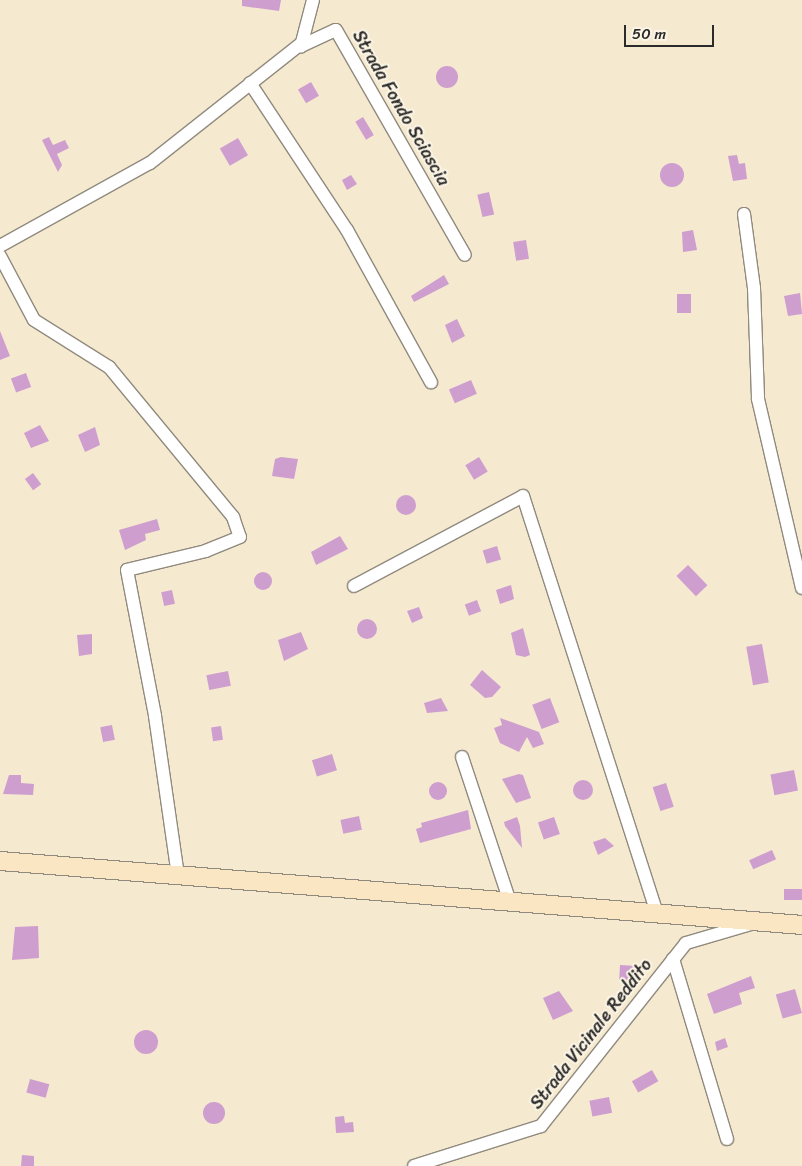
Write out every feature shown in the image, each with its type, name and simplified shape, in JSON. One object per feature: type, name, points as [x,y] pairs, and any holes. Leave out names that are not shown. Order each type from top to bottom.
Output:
[{"type":"main road","points":[[0,861],[802,925]]},
{"type":"street","points":[[0,246],[150,163],[302,42],[313,0]]},
{"type":"street","name":"Strada Fondo Sciascia","points":[[302,42],[301,46],[309,45],[336,30],[465,255]]},
{"type":"street","points":[[250,83],[347,230],[431,382]]},
{"type":"street","points":[[744,214],[754,288],[758,399],[802,588]]},
{"type":"street","points":[[0,256],[34,320],[109,367],[232,517],[240,537],[206,552],[127,570],[155,716],[178,875]]},
{"type":"street","points":[[354,586],[523,496],[657,913]]},
{"type":"street","points":[[462,758],[510,902]]},
{"type":"street","name":"Strada Vicinale Reddito","points":[[414,1166],[490,1146],[541,1126],[601,1055],[686,943],[760,922]]},
{"type":"street","points":[[673,959],[727,1139]]},
{"type":"building","points":[[242,0],[281,0],[279,11],[242,6]]},
{"type":"building","points":[[447,66],[455,69],[458,77],[455,85],[447,88],[439,85],[436,77],[439,69]]},
{"type":"building","points":[[311,82],[319,96],[306,103],[298,90]]},
{"type":"building","points":[[363,117],[374,135],[366,140],[355,122]]},
{"type":"building","points":[[49,137],[53,145],[65,140],[69,148],[57,154],[62,165],[58,172],[42,140]]},
{"type":"building","points":[[238,138],[248,155],[230,166],[220,148]]},
{"type":"building","points":[[737,155],[739,164],[745,163],[747,179],[733,181],[728,156]]},
{"type":"building","points":[[672,163],[677,164],[683,170],[683,180],[677,186],[672,187],[667,186],[661,180],[660,175],[661,170],[667,164]]},
{"type":"building","points":[[351,175],[357,184],[347,190],[342,180]]},
{"type":"building","points":[[489,192],[494,214],[482,217],[477,195]]},
{"type":"building","points":[[693,230],[697,250],[683,252],[682,232]]},
{"type":"building","points":[[526,240],[529,259],[516,261],[513,242]]},
{"type":"building","points":[[444,275],[449,284],[414,302],[411,296]]},
{"type":"building","points":[[800,293],[802,314],[788,316],[784,296]]},
{"type":"building","points":[[677,294],[691,294],[691,313],[677,313]]},
{"type":"building","points":[[457,319],[465,336],[452,343],[445,325]]},
{"type":"building","points":[[0,331],[10,356],[0,360]]},
{"type":"building","points":[[26,373],[31,387],[16,393],[11,378]]},
{"type":"building","points":[[471,380],[477,394],[455,403],[449,389]]},
{"type":"building","points":[[40,425],[49,441],[31,448],[24,433]]},
{"type":"building","points":[[95,427],[100,445],[85,452],[78,435]]},
{"type":"building","points":[[281,457],[298,459],[294,479],[272,476],[275,459]]},
{"type":"building","points":[[479,457],[488,472],[474,480],[465,465]]},
{"type":"building","points":[[33,473],[41,484],[33,490],[25,479]]},
{"type":"building","points":[[406,495],[413,498],[416,505],[413,512],[406,515],[399,512],[396,505],[399,498]]},
{"type":"building","points":[[157,519],[160,530],[145,534],[146,540],[125,550],[119,530]]},
{"type":"building","points":[[340,536],[348,549],[316,565],[311,552]]},
{"type":"building","points":[[497,546],[501,559],[487,564],[483,550]]},
{"type":"building","points":[[688,565],[707,585],[696,596],[676,576]]},
{"type":"building","points":[[259,572],[267,572],[272,577],[270,588],[259,590],[254,585],[254,577]]},
{"type":"building","points":[[511,585],[514,599],[500,604],[496,590]]},
{"type":"building","points":[[172,590],[175,604],[164,606],[161,592]]},
{"type":"building","points":[[477,600],[481,611],[469,616],[465,604]]},
{"type":"building","points":[[419,607],[423,618],[412,623],[407,611]]},
{"type":"building","points":[[367,619],[374,622],[377,629],[374,636],[367,639],[360,636],[357,629],[360,622]]},
{"type":"building","points":[[523,628],[530,655],[525,657],[516,655],[511,633]]},
{"type":"building","points":[[301,632],[308,649],[284,661],[278,640]]},
{"type":"building","points":[[92,634],[92,654],[79,656],[77,635]]},
{"type":"building","points":[[762,644],[769,682],[753,685],[746,647]]},
{"type":"building","points":[[482,670],[501,687],[492,697],[485,698],[470,685]]},
{"type":"building","points":[[228,671],[231,686],[209,690],[206,675]]},
{"type":"building","points":[[441,698],[448,711],[427,713],[424,703]]},
{"type":"building","points":[[550,698],[559,722],[542,729],[532,705]]},
{"type":"building","points":[[500,718],[539,732],[544,744],[533,748],[527,737],[519,752],[500,743],[494,728],[502,725]]},
{"type":"building","points":[[112,725],[115,740],[103,742],[100,727]]},
{"type":"building","points":[[221,726],[223,740],[213,741],[211,727]]},
{"type":"building","points":[[332,754],[337,770],[317,776],[312,760]]},
{"type":"building","points":[[794,770],[798,791],[774,795],[770,775]]},
{"type":"building","points":[[519,774],[523,775],[531,798],[516,803],[502,779]]},
{"type":"building","points":[[9,775],[21,775],[21,783],[34,784],[33,795],[3,794]]},
{"type":"building","points":[[583,780],[590,783],[593,790],[590,797],[583,800],[576,797],[573,790],[576,783]]},
{"type":"building","points":[[438,782],[444,785],[447,791],[444,797],[438,800],[432,797],[429,791],[432,785]]},
{"type":"building","points":[[666,783],[674,807],[660,811],[653,787]]},
{"type":"building","points":[[468,810],[471,829],[420,843],[416,829],[422,827],[421,823]]},
{"type":"building","points":[[359,816],[362,830],[343,834],[340,820]]},
{"type":"building","points":[[517,817],[520,826],[522,848],[504,822]]},
{"type":"building","points":[[554,817],[560,834],[544,840],[538,823]]},
{"type":"building","points":[[605,838],[614,846],[598,855],[593,842]]},
{"type":"building","points":[[772,850],[776,859],[753,869],[749,860]]},
{"type":"building","points":[[784,889],[802,889],[802,900],[784,900]]},
{"type":"building","points":[[38,926],[39,958],[12,960],[15,927]]},
{"type":"building","points":[[620,965],[637,966],[636,981],[619,980]]},
{"type":"building","points":[[751,976],[755,988],[739,993],[742,1004],[714,1014],[707,994]]},
{"type":"building","points":[[795,989],[802,1013],[783,1019],[776,995]]},
{"type":"building","points":[[559,991],[573,1011],[553,1020],[543,998]]},
{"type":"building","points":[[146,1030],[151,1031],[157,1037],[157,1047],[151,1053],[146,1054],[141,1053],[135,1047],[134,1042],[135,1037],[141,1031]]},
{"type":"building","points":[[725,1038],[728,1047],[717,1051],[715,1042]]},
{"type":"building","points":[[652,1070],[658,1081],[638,1093],[632,1081]]},
{"type":"building","points":[[30,1079],[49,1084],[46,1098],[26,1093]]},
{"type":"building","points":[[609,1097],[612,1113],[592,1117],[589,1101]]},
{"type":"building","points":[[214,1102],[222,1105],[225,1113],[222,1121],[214,1124],[206,1121],[203,1113],[206,1105]]},
{"type":"building","points":[[344,1116],[345,1123],[353,1122],[354,1132],[336,1133],[335,1117]]},
{"type":"building","points":[[22,1155],[34,1156],[34,1166],[21,1166]]}]
